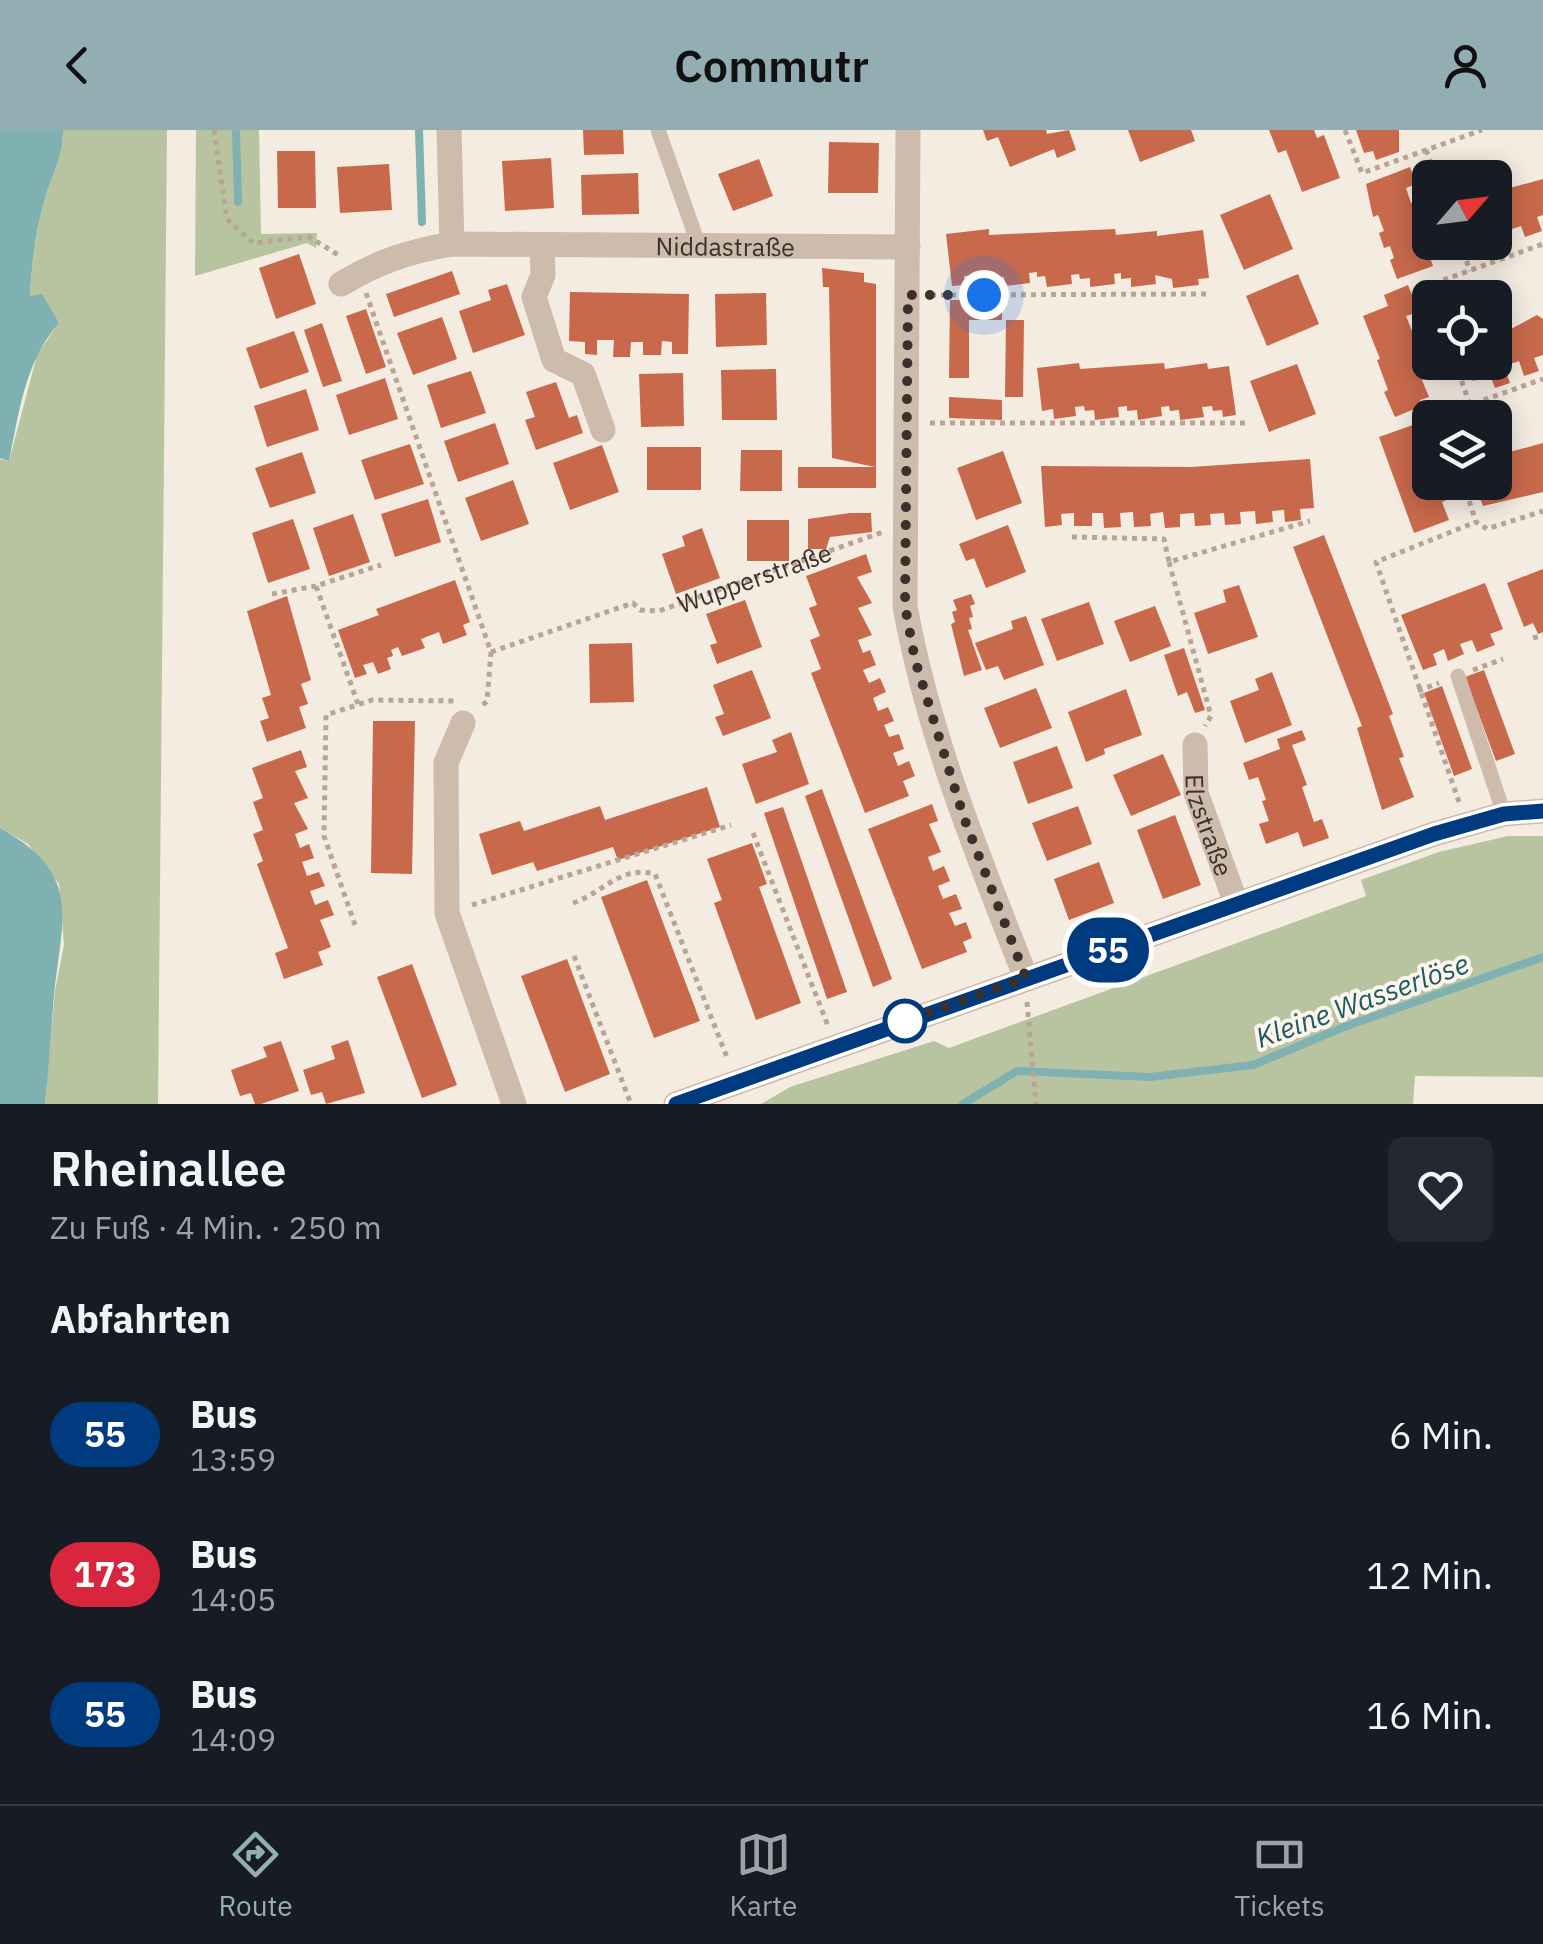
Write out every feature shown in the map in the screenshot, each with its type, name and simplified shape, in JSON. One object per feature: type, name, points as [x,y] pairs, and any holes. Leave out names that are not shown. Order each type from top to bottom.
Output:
[{"type":"street","points":[[450,130],[452,244]]},
{"type":"street","points":[[908,130],[905,606],[915,660],[964,818],[1026,978]]},
{"type":"street","name":"Niddastraße","points":[[349,279],[410,251],[452,244],[908,247]]},
{"type":"street","points":[[542,246],[543,274],[534,297],[554,360],[583,374],[604,430]]},
{"type":"street","points":[[463,723],[446,763],[447,913],[514,1104]]},
{"type":"street","name":"Elzstraße","points":[[1194,745],[1196,794],[1236,903]]},
{"type":"street","points":[[676,1104],[1467,824],[1504,814],[1543,811]]},
{"type":"lane","points":[[658,130],[699,246]]},
{"type":"lane","points":[[1458,676],[1504,814]]},
{"type":"path","points":[[214,130],[227,218],[253,243],[310,238],[340,255],[446,514],[492,652],[487,701],[463,723]]},
{"type":"path","points":[[1345,130],[1362,173],[1482,130]]},
{"type":"path","points":[[1426,150],[1430,160]]},
{"type":"path","points":[[1445,280],[1543,244]]},
{"type":"path","points":[[1466,260],[1470,272]]},
{"type":"path","points":[[908,295],[1211,294]]},
{"type":"path","points":[[1482,400],[1543,379]]},
{"type":"path","points":[[907,424],[1247,423]]},
{"type":"path","points":[[1469,500],[1476,522],[1487,530],[1543,511]]},
{"type":"path","points":[[1169,562],[1310,521]]},
{"type":"path","points":[[1467,824],[1376,562],[1476,522]]},
{"type":"path","name":"Wupperstraße","points":[[492,652],[633,603],[640,610],[659,611],[904,524]]},
{"type":"path","points":[[1072,537],[1164,539],[1211,716],[1194,745]]},
{"type":"path","points":[[272,594],[316,586],[381,565]]},
{"type":"path","points":[[316,586],[358,704]]},
{"type":"path","points":[[1533,638],[1543,635]]},
{"type":"path","points":[[355,925],[324,836],[326,715],[372,700],[487,701]]},
{"type":"path","points":[[447,913],[730,825]]},
{"type":"path","points":[[753,833],[836,1047]]},
{"type":"path","points":[[572,904],[592,896],[623,874],[655,874],[737,1083]]},
{"type":"path","points":[[574,956],[631,1104]]},
{"type":"path","points":[[1028,1024],[1036,1102]]},
{"type":"green space","points":[[63,130],[167,130],[158,1104],[45,1104],[55,990],[64,945],[59,884],[28,844],[0,828],[0,459],[9,461],[37,355],[59,322],[30,297],[37,231],[60,155]]},
{"type":"green space","points":[[196,130],[259,130],[261,234],[317,233],[316,248],[307,243],[195,276]]},
{"type":"green space","points":[[1508,836],[1543,836],[1543,1077],[1415,1076],[1413,1104],[761,1104],[790,1087],[934,1041],[949,1048],[1366,896],[1361,880],[1439,852]]},
{"type":"water","points":[[0,130],[63,130],[60,155],[37,230],[30,296],[42,294],[59,323],[31,371],[9,461],[0,458]]},
{"type":"water","points":[[0,828],[45,863],[56,880],[61,900],[61,942],[45,1104],[0,1104]]},
{"type":"building","points":[[583,130],[623,130],[624,154],[584,155]]},
{"type":"building","points":[[983,130],[1046,130],[1047,134],[1069,130],[1076,150],[1057,158],[1054,149],[1010,167],[998,137],[987,141]]},
{"type":"building","points":[[1128,130],[1191,130],[1195,141],[1140,162]]},
{"type":"building","points":[[1269,130],[1314,130],[1317,138],[1324,135],[1340,178],[1302,192],[1286,150],[1278,153]]},
{"type":"building","points":[[1356,130],[1399,130],[1399,152],[1376,160],[1373,151],[1364,153]]},
{"type":"building","points":[[829,142],[879,143],[878,193],[828,193]]},
{"type":"building","points":[[277,151],[315,151],[316,208],[278,208]]},
{"type":"building","points":[[551,158],[554,208],[505,211],[502,161]]},
{"type":"building","points":[[759,159],[773,196],[733,211],[718,174]]},
{"type":"building","points":[[389,164],[392,210],[340,213],[337,167]]},
{"type":"building","points":[[1410,167],[1412,186],[1406,188],[1412,203],[1412,260],[1431,260],[1433,266],[1397,279],[1390,260],[1394,258],[1390,246],[1384,248],[1379,233],[1384,231],[1378,215],[1373,217],[1366,184]]},
{"type":"building","points":[[638,173],[639,214],[582,215],[581,175]]},
{"type":"building","points":[[1543,179],[1543,215],[1537,217],[1542,231],[1525,237],[1521,226],[1512,229],[1512,187]]},
{"type":"building","points":[[1270,194],[1293,249],[1244,270],[1220,215]]},
{"type":"building","points":[[989,229],[989,235],[1115,229],[1116,235],[1157,231],[1157,236],[1203,230],[1209,278],[1198,279],[1199,285],[1173,288],[1172,279],[1155,275],[1156,284],[1131,287],[1131,278],[1121,279],[1121,273],[1114,274],[1115,284],[1090,287],[1090,278],[1080,279],[1079,274],[1071,275],[1072,284],[1047,287],[1045,276],[1037,277],[1037,272],[1029,273],[1030,283],[1005,286],[1004,277],[995,278],[994,272],[986,273],[988,283],[975,284],[974,275],[964,276],[965,285],[952,286],[946,234]]},
{"type":"building","points":[[299,254],[316,304],[276,319],[259,268]]},
{"type":"building","points":[[822,268],[864,273],[864,282],[876,284],[876,488],[798,488],[798,467],[875,467],[832,458],[829,287],[823,287]]},
{"type":"building","points":[[452,271],[460,294],[394,317],[386,294]]},
{"type":"building","points":[[1298,274],[1319,324],[1267,346],[1246,296]]},
{"type":"building","points":[[507,284],[525,335],[473,353],[459,311],[491,300],[488,290]]},
{"type":"building","points":[[1408,285],[1412,295],[1412,314],[1406,316],[1412,331],[1412,380],[1422,380],[1429,397],[1412,400],[1412,410],[1395,417],[1384,392],[1388,390],[1377,360],[1380,359],[1363,316],[1388,306],[1384,295]]},
{"type":"building","points":[[570,292],[689,294],[688,354],[672,354],[672,342],[662,341],[661,355],[643,355],[643,342],[631,342],[630,357],[613,357],[614,340],[597,340],[597,355],[585,354],[585,342],[569,341]]},
{"type":"building","points":[[766,293],[767,345],[716,347],[715,294]]},
{"type":"building","points":[[950,300],[1002,300],[1002,320],[969,320],[969,378],[949,378]]},
{"type":"building","points":[[366,309],[386,367],[366,374],[346,316]]},
{"type":"building","points":[[1537,315],[1543,319],[1543,355],[1534,358],[1539,371],[1524,376],[1519,361],[1512,363],[1512,328]]},
{"type":"building","points":[[442,317],[457,359],[413,375],[397,333]]},
{"type":"building","points":[[1006,320],[1024,320],[1023,397],[1005,397]]},
{"type":"building","points":[[322,323],[342,381],[323,387],[304,330]]},
{"type":"building","points":[[294,331],[309,372],[260,389],[246,348]]},
{"type":"building","points":[[1079,363],[1080,369],[1164,363],[1165,369],[1207,363],[1208,369],[1229,366],[1236,415],[1223,417],[1222,410],[1213,411],[1212,406],[1202,407],[1204,417],[1180,420],[1179,410],[1170,411],[1169,406],[1161,407],[1162,416],[1138,420],[1137,410],[1127,411],[1127,406],[1118,407],[1119,417],[1095,420],[1094,410],[1085,411],[1084,406],[1075,407],[1076,416],[1054,419],[1053,409],[1042,411],[1037,368]]},
{"type":"building","points":[[1297,364],[1316,414],[1269,432],[1250,381]]},
{"type":"building","points":[[776,369],[777,420],[722,420],[721,370]]},
{"type":"building","points":[[471,371],[486,413],[441,428],[427,385]]},
{"type":"building","points":[[683,373],[684,426],[641,427],[639,374]]},
{"type":"building","points":[[385,378],[398,419],[349,435],[336,395]]},
{"type":"building","points":[[1492,380],[1509,380],[1510,383],[1495,388]]},
{"type":"building","points":[[556,382],[569,418],[577,415],[583,433],[536,450],[525,420],[535,417],[526,392]]},
{"type":"building","points":[[306,389],[319,430],[267,447],[254,406]]},
{"type":"building","points":[[949,397],[1002,400],[1002,420],[949,418]]},
{"type":"building","points":[[495,423],[509,464],[458,482],[444,441]]},
{"type":"building","points":[[1412,425],[1412,500],[1447,500],[1442,502],[1449,520],[1414,533],[1379,437]]},
{"type":"building","points":[[1543,443],[1543,492],[1512,499],[1512,451]]},
{"type":"building","points":[[410,444],[424,484],[375,500],[361,460]]},
{"type":"building","points":[[602,445],[619,492],[570,510],[553,463]]},
{"type":"building","points":[[647,447],[701,447],[701,490],[647,490]]},
{"type":"building","points":[[741,450],[782,450],[782,491],[740,491]]},
{"type":"building","points":[[1003,451],[1022,503],[976,520],[957,468]]},
{"type":"building","points":[[302,452],[316,493],[270,508],[255,468]]},
{"type":"building","points":[[1310,459],[1314,508],[1300,509],[1301,520],[1285,522],[1284,510],[1272,511],[1273,522],[1256,524],[1255,511],[1240,512],[1241,524],[1225,525],[1224,513],[1210,514],[1211,525],[1195,526],[1194,513],[1180,514],[1180,527],[1165,528],[1163,512],[1150,514],[1151,526],[1134,527],[1133,512],[1120,513],[1121,527],[1104,528],[1103,513],[1092,513],[1092,526],[1074,526],[1074,513],[1061,514],[1062,525],[1045,527],[1041,466],[1191,467]]},
{"type":"building","points":[[513,480],[529,524],[481,541],[465,498]]},
{"type":"building","points":[[428,499],[441,542],[395,557],[381,514]]},
{"type":"building","points":[[1481,500],[1509,500],[1483,506]]},
{"type":"building","points":[[871,513],[872,532],[830,537],[826,549],[808,549],[808,519]]},
{"type":"building","points":[[353,514],[370,562],[329,576],[313,528]]},
{"type":"building","points":[[293,519],[310,569],[268,583],[252,533]]},
{"type":"building","points":[[747,520],[789,520],[789,561],[747,561]]},
{"type":"building","points":[[1008,525],[1026,572],[986,588],[974,558],[966,561],[959,544]]},
{"type":"building","points":[[702,528],[720,578],[676,594],[662,554],[685,546],[682,536]]},
{"type":"building","points":[[1324,535],[1393,714],[1389,716],[1404,757],[1399,758],[1414,797],[1382,810],[1357,728],[1362,726],[1293,547]]},
{"type":"building","points":[[866,554],[872,572],[857,577],[872,603],[858,608],[872,635],[858,640],[863,653],[870,650],[876,665],[863,670],[869,683],[880,678],[886,692],[873,698],[878,711],[888,707],[894,721],[884,725],[889,737],[899,734],[904,749],[893,753],[898,766],[909,761],[915,776],[903,781],[909,796],[865,813],[811,673],[821,669],[810,640],[820,636],[809,608],[817,605],[806,576]]},
{"type":"building","points":[[1543,569],[1543,632],[1538,634],[1533,623],[1524,627],[1507,583]]},
{"type":"building","points":[[455,580],[470,622],[463,625],[467,635],[443,644],[439,632],[421,639],[425,648],[402,656],[398,647],[387,658],[391,669],[378,674],[373,662],[363,665],[367,674],[355,678],[338,630],[379,615],[376,609]]},
{"type":"building","points":[[1485,583],[1503,629],[1490,634],[1495,645],[1477,652],[1472,640],[1460,644],[1464,654],[1448,661],[1444,649],[1433,654],[1437,665],[1423,670],[1401,615]]},
{"type":"building","points":[[1239,585],[1258,637],[1208,654],[1194,613],[1226,602],[1223,590]]},
{"type":"building","points":[[971,594],[975,604],[970,606],[972,629],[968,630],[982,670],[964,676],[951,624],[955,622],[952,612],[957,610],[953,600]]},
{"type":"building","points":[[287,596],[311,680],[301,684],[308,704],[299,707],[306,728],[267,742],[260,721],[269,718],[262,698],[271,695],[247,611]]},
{"type":"building","points":[[745,600],[762,647],[717,664],[710,645],[717,643],[706,614]]},
{"type":"building","points":[[1089,602],[1104,644],[1057,661],[1041,619]]},
{"type":"building","points":[[1155,606],[1171,646],[1130,662],[1114,621]]},
{"type":"building","points":[[1026,616],[1044,665],[1004,680],[998,666],[986,670],[975,643],[1013,629],[1011,621]]},
{"type":"building","points":[[632,643],[634,702],[590,703],[589,644]]},
{"type":"building","points":[[1184,648],[1205,710],[1195,713],[1187,692],[1178,696],[1164,655]]},
{"type":"building","points":[[752,670],[771,718],[723,736],[715,717],[724,714],[713,685]]},
{"type":"building","points":[[1484,670],[1515,754],[1496,761],[1465,677]]},
{"type":"building","points":[[1272,672],[1292,725],[1245,743],[1230,701],[1259,690],[1255,679]]},
{"type":"building","points":[[1442,686],[1472,769],[1454,776],[1424,693]]},
{"type":"building","points":[[1036,688],[1052,728],[1000,748],[984,708]]},
{"type":"building","points":[[1126,689],[1142,735],[1104,749],[1105,754],[1086,762],[1068,712]]},
{"type":"building","points":[[373,721],[415,721],[412,874],[371,873]]},
{"type":"building","points":[[1302,730],[1306,740],[1292,745],[1307,785],[1302,787],[1314,822],[1322,819],[1329,838],[1303,847],[1298,832],[1266,844],[1259,824],[1269,821],[1262,801],[1266,800],[1258,777],[1249,780],[1243,763],[1280,749],[1277,739]]},
{"type":"building","points":[[791,732],[809,784],[756,804],[742,764],[777,752],[772,740]]},
{"type":"building","points":[[1057,746],[1073,788],[1028,804],[1013,762]]},
{"type":"building","points":[[301,750],[307,767],[295,771],[308,798],[294,803],[308,829],[295,834],[300,848],[309,844],[314,858],[302,862],[307,876],[319,872],[325,886],[310,891],[315,905],[328,900],[334,915],[320,920],[331,947],[318,952],[323,965],[284,979],[275,953],[288,948],[257,864],[263,861],[253,834],[263,830],[253,802],[263,798],[252,768]]},
{"type":"building","points":[[1163,754],[1181,795],[1131,816],[1113,775]]},
{"type":"building","points":[[707,787],[720,827],[618,860],[613,847],[537,871],[533,862],[492,875],[479,834],[520,821],[524,831],[600,806],[605,820]]},
{"type":"building","points":[[822,789],[892,979],[873,987],[805,796]]},
{"type":"building","points":[[932,804],[938,821],[929,824],[941,852],[928,857],[933,871],[944,866],[950,881],[938,886],[943,899],[956,894],[962,909],[949,913],[955,926],[966,922],[972,938],[963,942],[967,952],[922,969],[868,829]]},
{"type":"building","points":[[1078,806],[1092,844],[1047,861],[1032,823]]},
{"type":"building","points":[[783,807],[847,992],[827,999],[764,813]]},
{"type":"building","points":[[1175,815],[1201,885],[1163,899],[1137,830]]},
{"type":"building","points":[[752,843],[767,884],[759,887],[801,1003],[756,1020],[714,903],[722,900],[707,859]]},
{"type":"building","points":[[1099,862],[1114,903],[1069,920],[1054,879]]},
{"type":"building","points":[[647,880],[700,1021],[654,1038],[601,897]]},
{"type":"building","points":[[567,959],[610,1074],[565,1092],[521,976]]},
{"type":"building","points":[[412,964],[457,1085],[422,1098],[377,977]]},
{"type":"building","points":[[348,1040],[365,1093],[326,1104],[322,1092],[311,1095],[303,1070],[335,1059],[331,1046]]},
{"type":"building","points":[[281,1041],[299,1091],[261,1104],[255,1104],[251,1093],[240,1096],[231,1070],[267,1057],[263,1047]]},
{"type":"waterway","points":[[236,130],[238,202]]},
{"type":"waterway","points":[[419,130],[422,222]]},
{"type":"waterway","name":"Kleine Wasserlöse","points":[[963,1104],[1017,1071],[1150,1077],[1253,1065],[1344,1027],[1543,957]]},
{"type":"bus line","name":"55","points":[[676,1104],[1434,834],[1504,814],[1543,811]]},
{"type":"route","points":[[905,1021],[900,1023],[1026,978],[964,818],[915,660],[905,606],[908,295],[984,295]]}]
